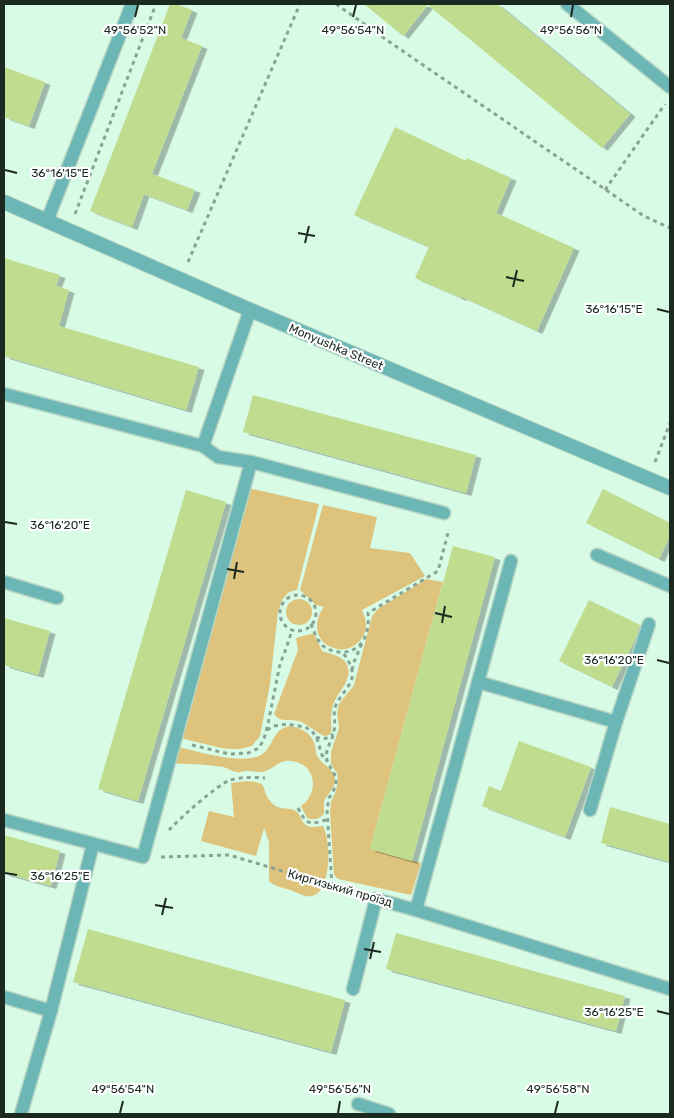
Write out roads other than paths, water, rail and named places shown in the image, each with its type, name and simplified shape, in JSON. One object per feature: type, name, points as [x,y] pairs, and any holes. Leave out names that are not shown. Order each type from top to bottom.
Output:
[{"type":"street","name":"Monyushka Street","points":[[4,202],[250,310],[670,488]]},
{"type":"lane","points":[[47,221],[132,4]]},
{"type":"lane","points":[[567,4],[670,87]]},
{"type":"lane","points":[[203,446],[250,310]]},
{"type":"lane","points":[[4,394],[203,446],[218,457],[250,462],[444,514]]},
{"type":"lane","points":[[4,820],[143,858],[250,462]]},
{"type":"lane","points":[[597,555],[670,586]]},
{"type":"lane","points":[[416,910],[511,561]]},
{"type":"lane","points":[[4,582],[57,598]]},
{"type":"lane","points":[[590,810],[616,722],[649,624]]},
{"type":"lane","points":[[478,682],[616,722]]},
{"type":"lane","points":[[21,1114],[51,1011],[93,844]]},
{"type":"lane","name":"Киргизький проїзд","points":[[353,989],[376,900],[416,910],[670,989]]},
{"type":"lane","points":[[4,997],[51,1011]]},
{"type":"lane","points":[[358,1104],[389,1114]]}]
